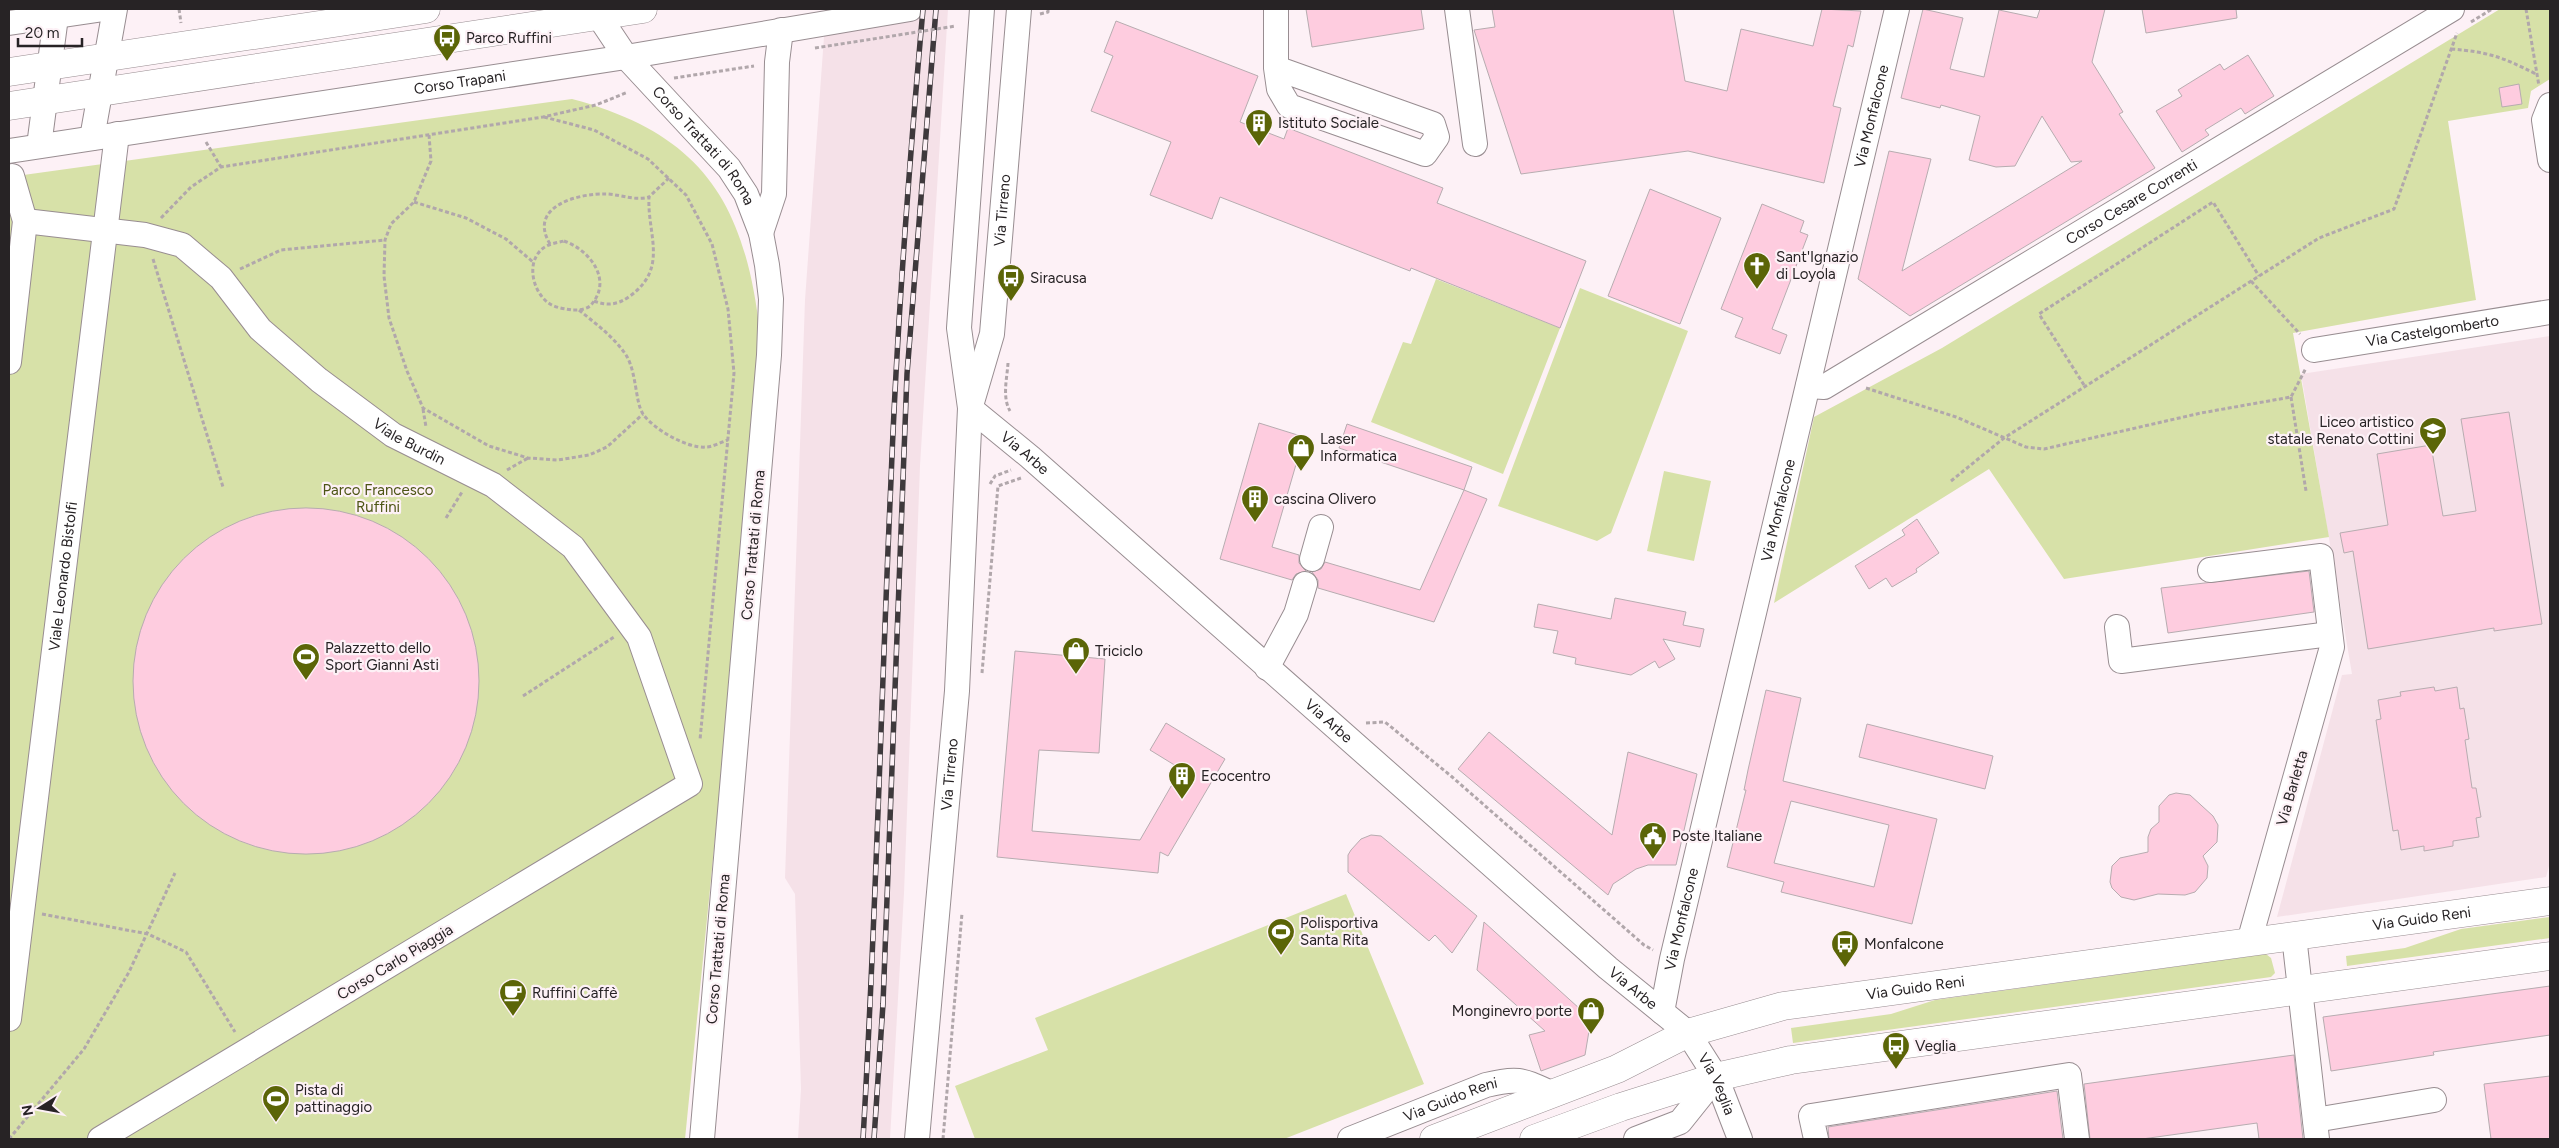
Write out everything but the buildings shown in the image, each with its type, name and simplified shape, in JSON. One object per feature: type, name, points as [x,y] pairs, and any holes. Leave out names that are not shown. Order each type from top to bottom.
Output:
[{"type":"main road","points":[[9,72],[426,9]]},
{"type":"main road","points":[[9,106],[596,12],[643,9]]},
{"type":"main road","name":"Via Guido Reni","points":[[1434,1139],[1617,1069],[1688,1033],[1784,1006],[2550,902]]},
{"type":"main road","points":[[1534,1139],[1621,1107],[1716,1077],[1791,1060],[2550,956]]},
{"type":"street","points":[[9,23],[56,12],[104,9]]},
{"type":"street","points":[[92,138],[98,93],[115,9]]},
{"type":"street","name":"Corso Trapani","points":[[9,151],[626,57],[910,9]]},
{"type":"street","name":"Via Tirreno","points":[[917,1139],[957,691],[970,408],[959,328],[982,9]]},
{"type":"street","points":[[1276,9],[1276,68],[1279,89],[1289,106],[1425,154],[1437,137],[1433,124],[1276,68]]},
{"type":"street","points":[[1457,9],[1475,144]]},
{"type":"street","name":"Via Monfalcone","points":[[1662,1012],[1672,959],[1897,9]]},
{"type":"street","name":"Via Tirreno","points":[[970,408],[992,334],[1028,11]]},
{"type":"street","points":[[39,146],[56,12]]},
{"type":"street","name":"Corso Trattati di Roma","points":[[596,12],[626,57],[729,168],[746,194],[760,234],[770,300],[769,356],[702,1139]]},
{"type":"street","name":"Corso Cesare Correnti","points":[[1808,386],[1824,387],[2458,22]]},
{"type":"street","points":[[760,234],[774,194],[777,62],[781,30]]},
{"type":"street","points":[[2549,106],[2544,120],[2550,160]]},
{"type":"street","name":"Viale Leonardo Bistolfi","points":[[9,1019],[117,134]]},
{"type":"street","points":[[9,362],[25,221],[12,176]]},
{"type":"street","name":"Viale Burdin","points":[[25,221],[106,232],[145,235],[182,245],[221,278],[260,329],[320,380],[393,435],[492,484],[573,547],[639,637],[690,784]]},
{"type":"street","name":"Via Castelgomberto","points":[[2314,350],[2550,312]]},
{"type":"street","name":"Via Arbe","points":[[970,408],[1030,457],[1608,968],[1688,1033]]},
{"type":"street","points":[[1312,559],[1321,527]]},
{"type":"street","name":"Via Barletta","points":[[2210,570],[2321,556],[2331,641],[2249,942]]},
{"type":"street","points":[[1267,668],[1296,614],[1305,584]]},
{"type":"street","points":[[2118,627],[2121,661],[2331,641]]},
{"type":"street","name":"Corso Carlo Piaggia","points":[[100,1139],[690,784]]},
{"type":"street","points":[[2294,936],[2316,1130],[2434,1100]]},
{"type":"street","name":"Via Veglia","points":[[1688,1033],[1716,1077],[1740,1139]]},
{"type":"street","points":[[1816,1139],[1811,1116],[2069,1075],[2078,1139]]},
{"type":"street","points":[[1636,1139],[1680,1122],[1716,1077]]},
{"type":"street","name":"Via Guido Reni","points":[[1350,1139],[1486,1085],[1509,1080],[1522,1080],[1551,1093]]},
{"type":"path","points":[[1028,11],[1048,12],[1048,9]]},
{"type":"path","points":[[1951,481],[2004,438],[2084,385],[2319,238],[2394,209],[2451,49],[2458,22],[2492,9]]},
{"type":"path","points":[[2526,9],[2536,74],[2549,106]]},
{"type":"path","points":[[223,487],[145,235],[191,186],[221,167],[543,117],[596,105],[651,82],[777,62],[815,48],[956,26]]},
{"type":"path","points":[[2451,49],[2478,51],[2503,57],[2536,74]]},
{"type":"path","points":[[543,117],[594,130],[648,159],[669,178],[686,196],[712,244],[728,309],[734,373],[698,748]]},
{"type":"path","points":[[429,135],[431,162],[414,202],[391,224],[385,240],[384,276],[389,318],[407,372],[423,408],[489,446],[528,458],[558,460],[590,455],[607,446],[643,414]]},
{"type":"path","points":[[550,244],[545,236],[544,226],[547,215],[554,206],[579,197],[606,194],[639,200],[649,197],[669,178]]},
{"type":"path","points":[[594,301],[607,306],[626,299],[641,288],[651,271],[654,250],[649,197]]},
{"type":"path","points":[[414,202],[466,218],[506,239],[533,262]]},
{"type":"path","points":[[2084,385],[2039,314],[2213,202],[2260,276]]},
{"type":"path","points":[[221,278],[281,250],[385,240]]},
{"type":"path","points":[[564,241],[577,246],[590,257],[598,271],[600,282],[594,301],[588,308],[579,310],[551,305],[539,295],[533,276],[533,262],[540,251],[550,244],[564,241]]},
{"type":"path","points":[[2251,281],[2314,350],[2291,397],[2306,491]]},
{"type":"path","points":[[579,310],[616,341],[627,357],[635,377],[643,414],[662,431],[694,447],[708,448],[728,440]]},
{"type":"path","points":[[1009,357],[1006,404],[1015,417]]},
{"type":"path","points":[[1840,378],[1956,417],[2026,447],[2044,449],[2202,413],[2291,397]]},
{"type":"path","points":[[446,518],[472,474]]},
{"type":"path","points":[[982,674],[998,486],[1026,476]]},
{"type":"path","points":[[523,696],[631,626]]},
{"type":"path","points":[[1362,723],[1386,722],[1451,776],[1644,945],[1672,959]]},
{"type":"path","points":[[9,1139],[84,1049],[129,972],[175,873]]},
{"type":"path","points":[[22,910],[148,934],[186,952],[247,1051]]},
{"type":"path","points":[[942,1139],[962,912]]},
{"type":"shaded area","points":[[826,9],[948,9],[920,466],[904,893],[890,1139],[798,1139],[801,1089],[795,894],[785,878],[805,300]]},
{"type":"shaded area","points":[[2550,336],[2550,862],[2546,877],[2277,917],[2342,675],[2352,674],[2301,374]]},
{"type":"green space","points":[[2500,9],[2550,9],[2550,79],[2531,91],[2528,108],[2448,121],[2476,300],[2293,333],[2329,537],[2064,579],[1989,469],[1774,603],[1814,417],[1942,348]]},
{"type":"green space","name":"Parco Francesco Ruffini","points":[[572,99],[617,114],[655,132],[685,154],[709,180],[728,211],[743,247],[753,287],[760,333],[735,695],[720,789],[685,1139],[9,1139],[9,177]]},
{"type":"green space","points":[[1436,279],[1560,328],[1503,474],[1371,422],[1403,342],[1411,344]]},
{"type":"green space","points":[[1580,288],[1688,331],[1611,533],[1597,541],[1498,506]]},
{"type":"green space","points":[[1664,471],[1711,481],[1694,561],[1647,551]]},
{"type":"green space","name":"Polisportiva Santa Rita","points":[[1346,894],[1424,1084],[1284,1139],[975,1139],[955,1086],[1048,1050],[1035,1018]]},
{"type":"green space","points":[[2550,917],[2550,938],[2347,966],[2346,956],[2405,948],[2461,929]]},
{"type":"green space","points":[[2266,954],[2271,958],[2275,973],[2271,977],[1793,1043],[1791,1028],[1891,1014],[1935,1000]]},
{"type":"railway","points":[[863,1139],[887,562],[900,303],[923,9]]},
{"type":"railway","points":[[874,1139],[883,1004],[907,374],[936,9]]},
{"type":"place","name":"Parco Ruffini","points":[[447,62]]},
{"type":"place","name":"Istituto Sociale","points":[[1259,147]]},
{"type":"place","name":"Sant'Ignazio di Loyola","points":[[1757,290]]},
{"type":"place","name":"Siracusa","points":[[1011,302]]},
{"type":"place","name":"Liceo artistico statale Renato Cottini","points":[[2433,455]]},
{"type":"place","name":"Laser Informatica","points":[[1301,472]]},
{"type":"place","name":"cascina Olivero","points":[[1255,523]]},
{"type":"place","name":"Triciclo","points":[[1076,675]]},
{"type":"place","name":"Palazzetto dello Sport Gianni Asti","points":[[306,681]]},
{"type":"place","name":"Ecocentro","points":[[1182,800]]},
{"type":"place","name":"Poste Italiane","points":[[1653,860]]},
{"type":"place","name":"Polisportiva Santa Rita","points":[[1281,956]]},
{"type":"place","name":"Monfalcone","points":[[1845,968]]},
{"type":"place","name":"Ruffini Caffè","points":[[513,1017]]},
{"type":"place","name":"Monginevro porte","points":[[1591,1035]]},
{"type":"place","name":"Veglia","points":[[1896,1070]]},
{"type":"place","name":"Pista di pattinaggio","points":[[276,1123]]}]
